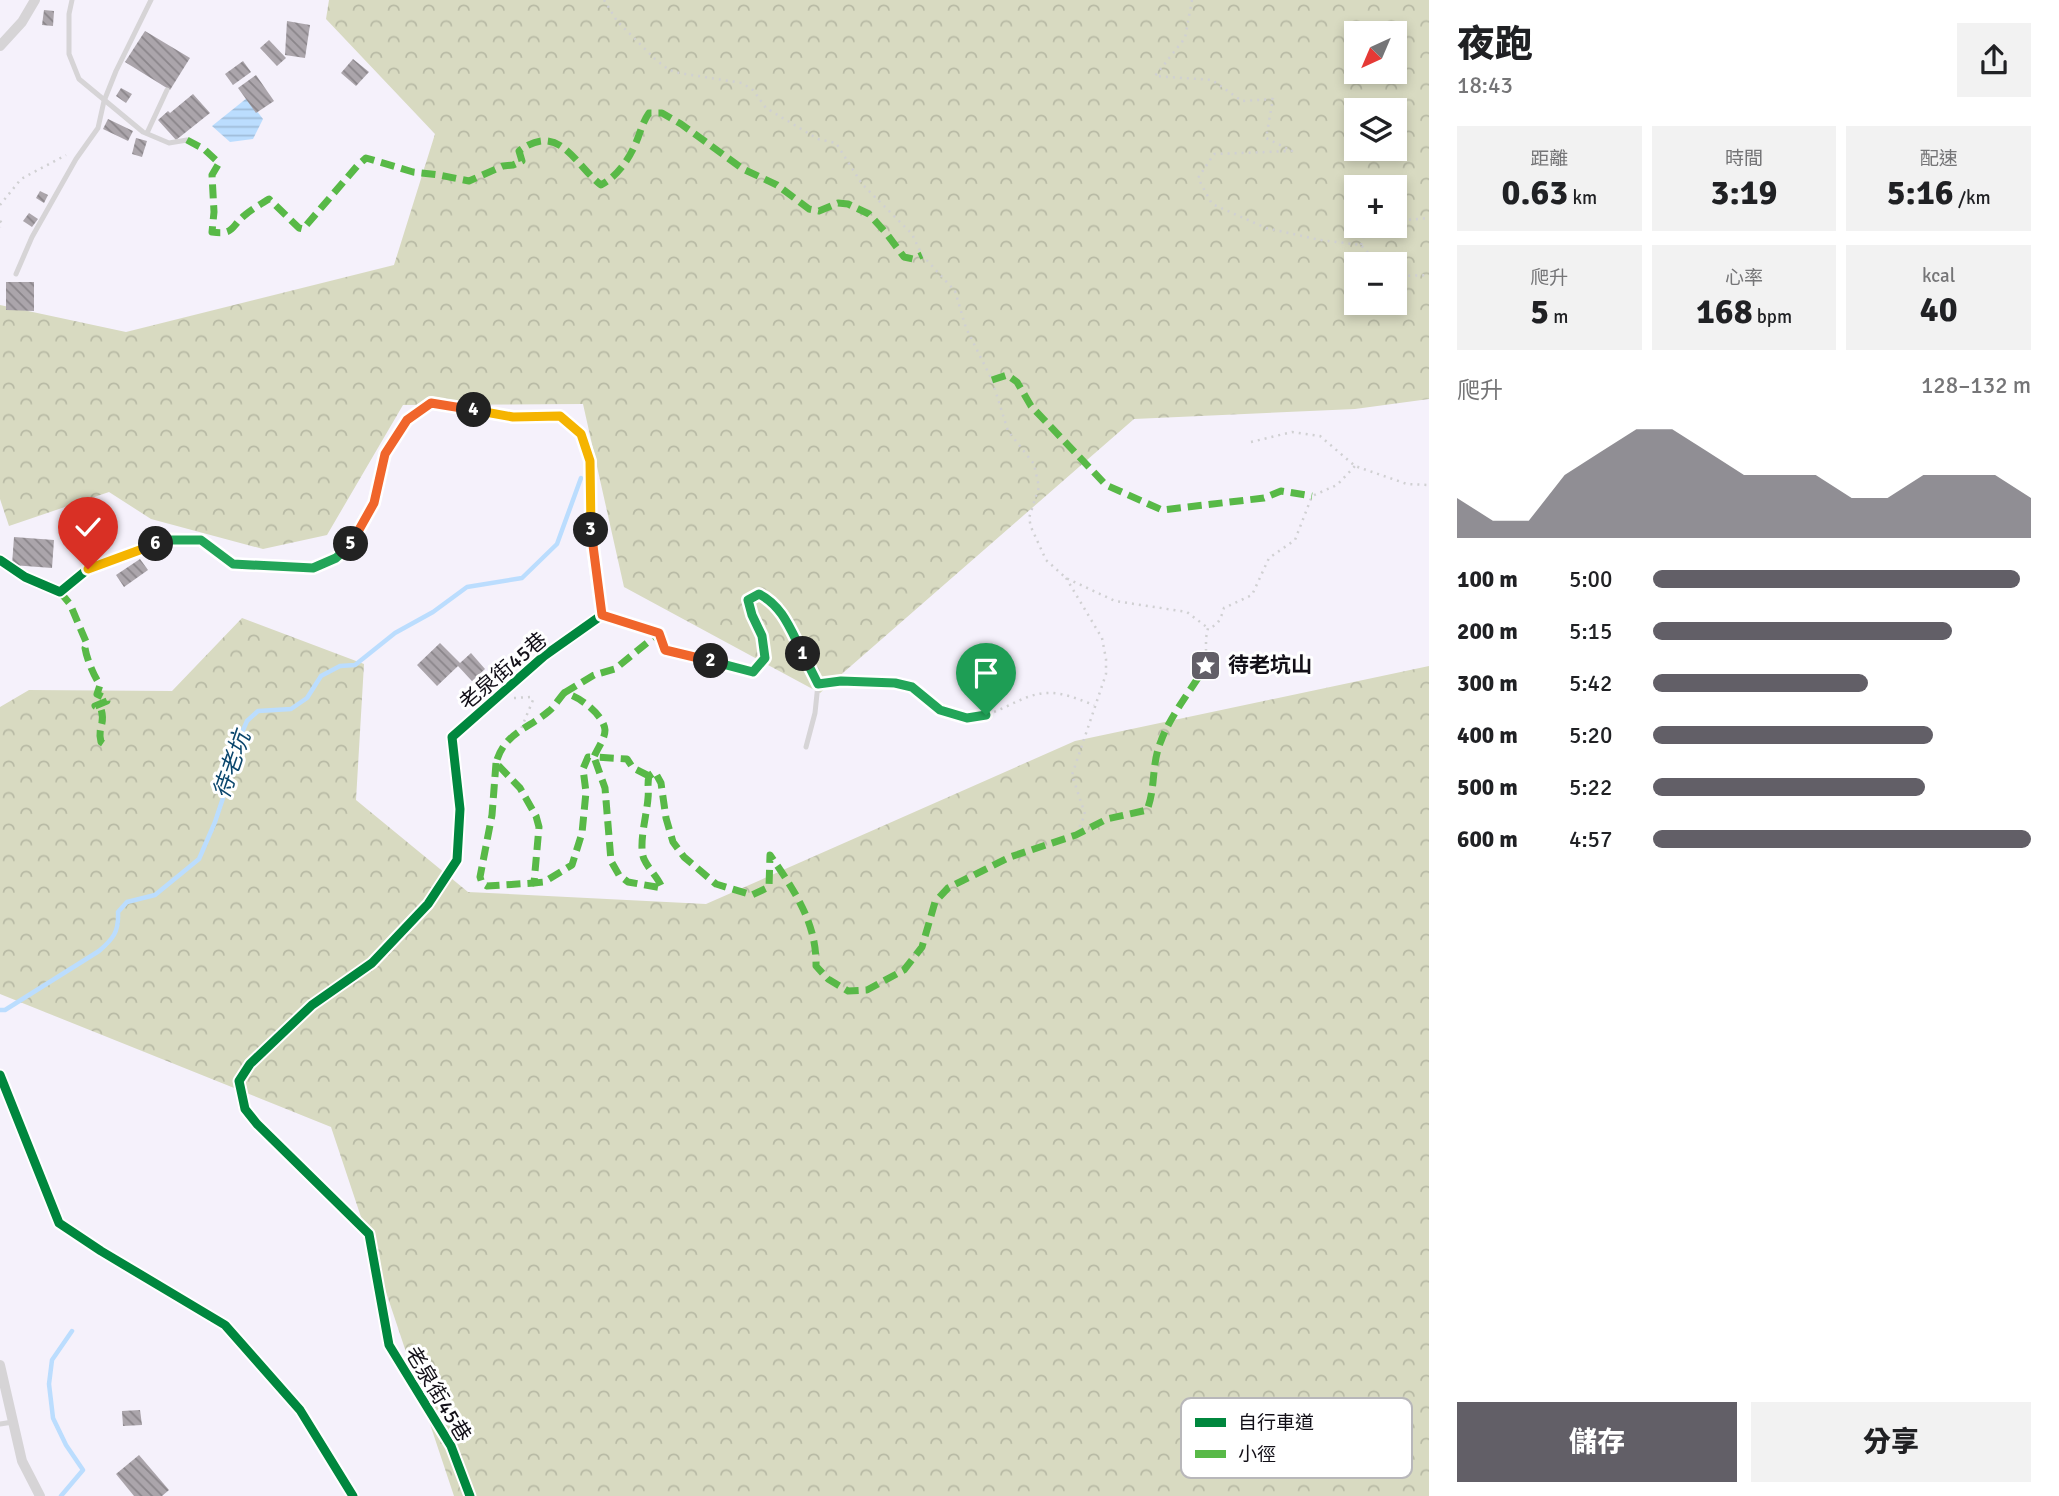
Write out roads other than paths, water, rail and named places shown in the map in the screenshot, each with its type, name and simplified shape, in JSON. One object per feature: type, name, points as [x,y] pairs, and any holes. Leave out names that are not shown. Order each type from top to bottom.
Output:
[{"type":"street","points":[[0,46],[22,22],[34,0]]},
{"type":"street","points":[[0,560],[25,577],[60,592],[88,569],[171,540],[201,540],[233,564],[313,568],[336,558],[348,549],[374,503],[385,454],[407,420],[431,403],[513,417],[560,416],[581,434],[590,461],[591,537],[602,615]]},
{"type":"street","name":"老泉街45巷","points":[[470,1496],[452,1446],[389,1345],[369,1234],[257,1124],[245,1109],[239,1082],[250,1064],[312,1005],[372,963],[428,904],[457,860],[460,809],[452,737],[544,656],[602,615]]},
{"type":"street","points":[[0,1075],[58,1223],[225,1325],[300,1410],[353,1496]]},
{"type":"street","points":[[0,1365],[22,1461],[40,1496]]},
{"type":"lane","points":[[72,0],[69,14],[69,54],[79,79],[147,133],[169,143],[187,140]]},
{"type":"lane","points":[[16,274],[32,237],[76,159],[98,128],[104,101],[116,71],[151,0]]},
{"type":"lane","points":[[147,133],[167,90]]},
{"type":"lane","points":[[602,615],[659,633],[665,650],[753,672],[765,658],[762,636],[748,600],[759,594],[771,600],[787,621],[818,684],[815,713],[806,747]]},
{"type":"lane","points":[[0,1424],[13,1422]]},
{"type":"water","points":[[247,98],[263,119],[253,139],[230,142],[212,126]]},
{"type":"waterway","name":"待老坑","points":[[0,1010],[5,1010],[99,951],[114,934],[118,912],[127,902],[155,895],[199,859],[215,822],[228,783],[234,751],[247,721],[258,711],[291,709],[307,698],[321,676],[340,666],[355,665],[395,633],[433,612],[467,587],[522,578],[557,544],[581,478]]},
{"type":"waterway","points":[[61,1496],[83,1470],[66,1445],[53,1418],[49,1384],[52,1360],[72,1331]]},
{"type":"place","name":"待老坑山","points":[[1205,665]]}]
